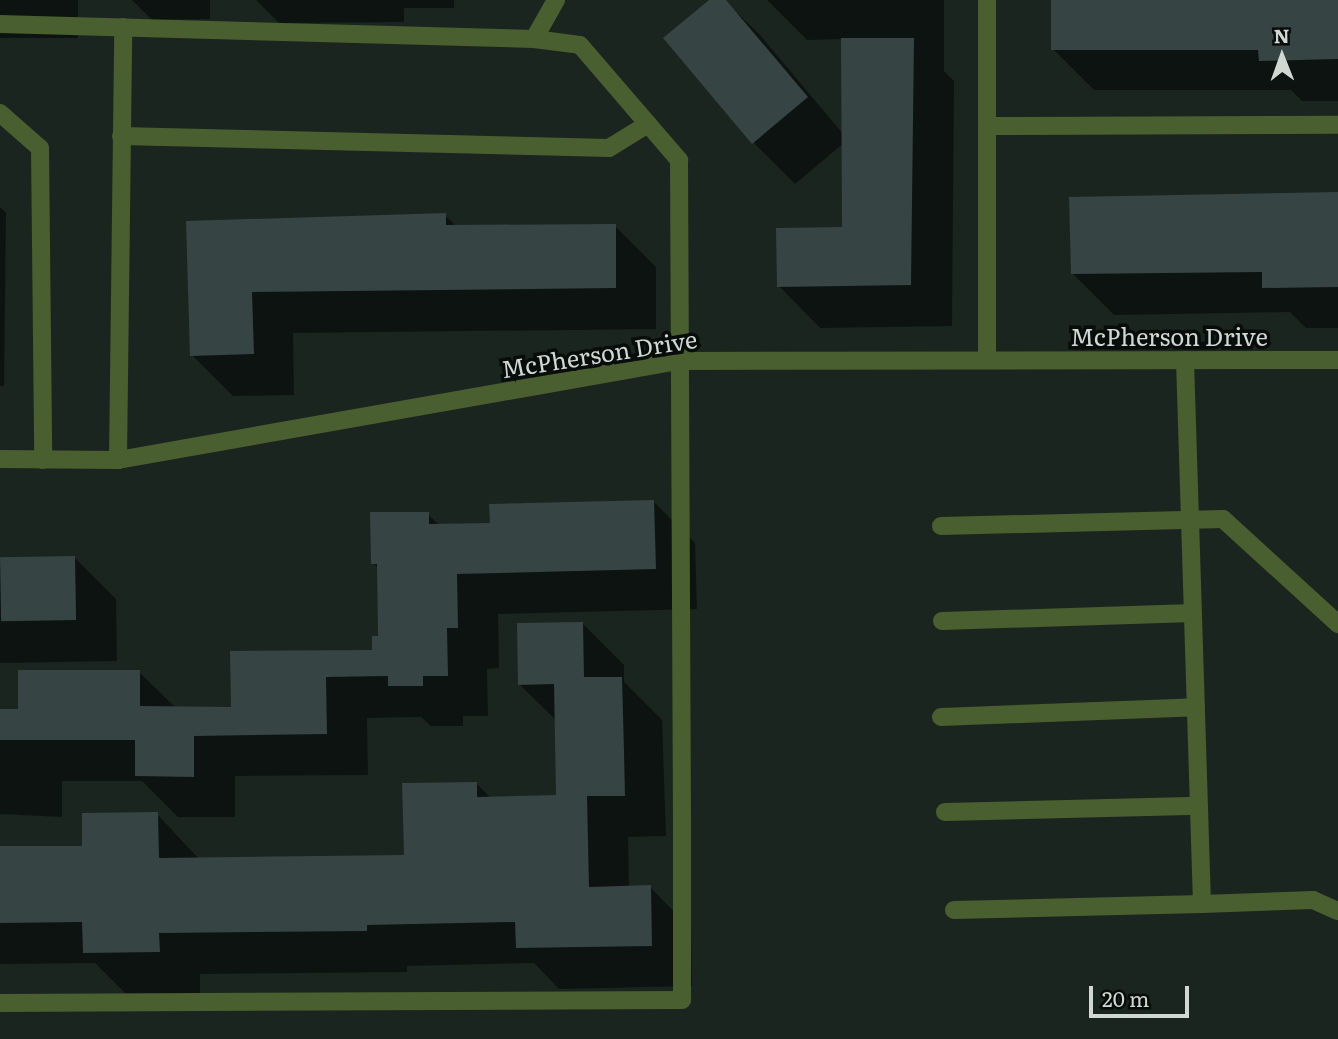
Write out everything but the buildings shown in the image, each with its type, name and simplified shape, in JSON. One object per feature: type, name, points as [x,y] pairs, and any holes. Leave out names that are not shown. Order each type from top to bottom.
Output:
[{"type":"street","points":[[534,39],[556,0]]},
{"type":"street","points":[[987,0],[987,360]]},
{"type":"street","points":[[0,24],[534,39],[580,45],[679,160],[682,1000],[0,1003]]},
{"type":"street","points":[[118,460],[123,27]]},
{"type":"street","points":[[0,113],[40,148],[43,460]]},
{"type":"street","points":[[121,136],[609,148],[648,124]]},
{"type":"street","points":[[987,125],[1338,125]]},
{"type":"street","points":[[1185,360],[1202,904]]},
{"type":"street","name":"McPherson Drive","points":[[0,459],[118,460],[678,361],[1338,360]]},
{"type":"street","points":[[941,526],[1223,519],[1338,624]]},
{"type":"street","points":[[942,621],[1193,613]]},
{"type":"street","points":[[942,717],[1196,707]]},
{"type":"street","points":[[945,812],[1199,806]]},
{"type":"street","points":[[954,910],[1312,900],[1338,911]]}]
